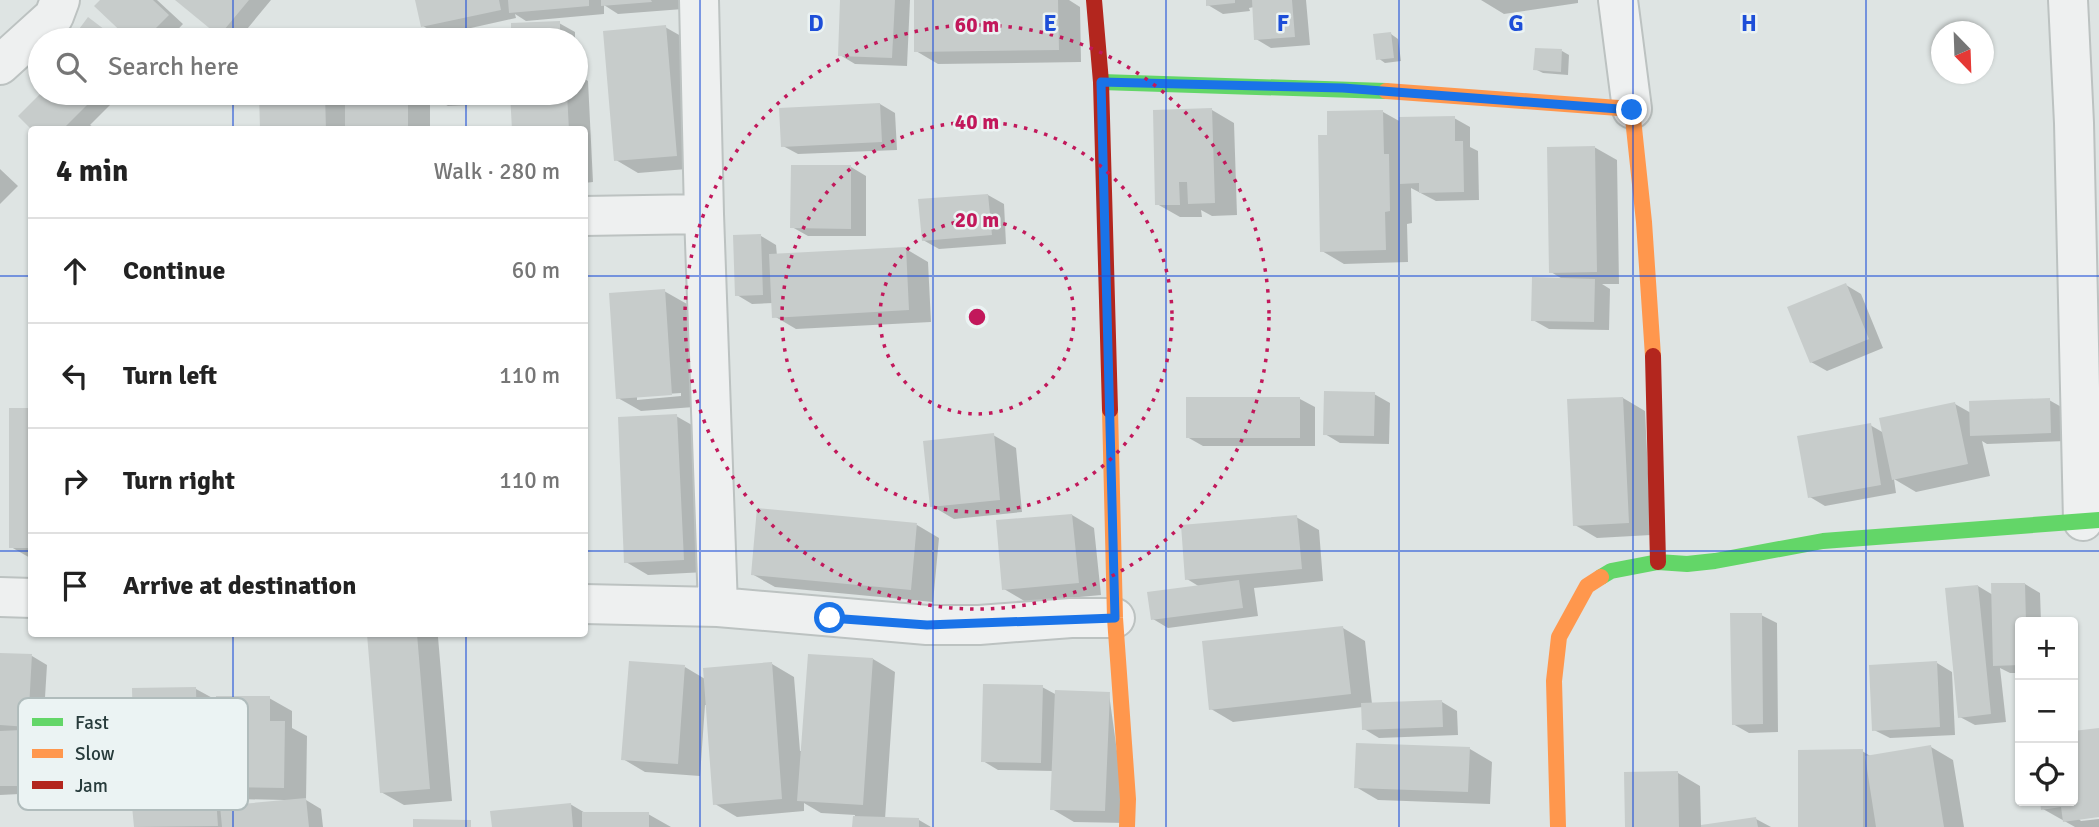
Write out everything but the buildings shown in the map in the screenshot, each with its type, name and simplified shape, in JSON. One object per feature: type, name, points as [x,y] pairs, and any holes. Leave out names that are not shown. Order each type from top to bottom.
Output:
[{"type":"street","points":[[41,28],[54,16],[60,0]]},
{"type":"street","points":[[699,0],[719,607]]},
{"type":"street","points":[[1094,0],[1101,82],[1115,618],[1128,799],[1127,827]]},
{"type":"street","points":[[1618,0],[1646,240],[1657,421],[1658,562]]},
{"type":"street","points":[[1558,827],[1554,681],[1559,637],[1587,586],[1611,571],[1658,562],[1688,564],[1715,561],[1823,541],[2091,520],[2068,0]]},
{"type":"street","points":[[0,65],[28,40]]},
{"type":"street","points":[[1101,82],[1343,88],[1632,110]]},
{"type":"street","points":[[588,216],[704,214]]},
{"type":"street","points":[[0,597],[28,598]]},
{"type":"street","points":[[588,604],[719,607],[927,625],[1115,618]]},
{"type":"traffic: fast","points":[[1101,82],[1386,91]]},
{"type":"traffic: fast","points":[[1601,577],[1611,571],[1658,562],[1687,564],[1715,561],[1823,541],[2099,520]]},
{"type":"traffic: slow","points":[[1386,91],[1632,109],[1644,222],[1653,356]]},
{"type":"traffic: slow","points":[[1110,410],[1115,618],[1128,799],[1127,827]]},
{"type":"traffic: slow","points":[[1558,827],[1554,681],[1559,637],[1587,586],[1601,577]]},
{"type":"traffic: jam","points":[[1094,0],[1101,82],[1110,410]]},
{"type":"traffic: jam","points":[[1653,356],[1658,562]]},
{"type":"route","points":[[830,618],[927,625],[1115,618],[1101,82],[1343,88],[1632,110]]}]
